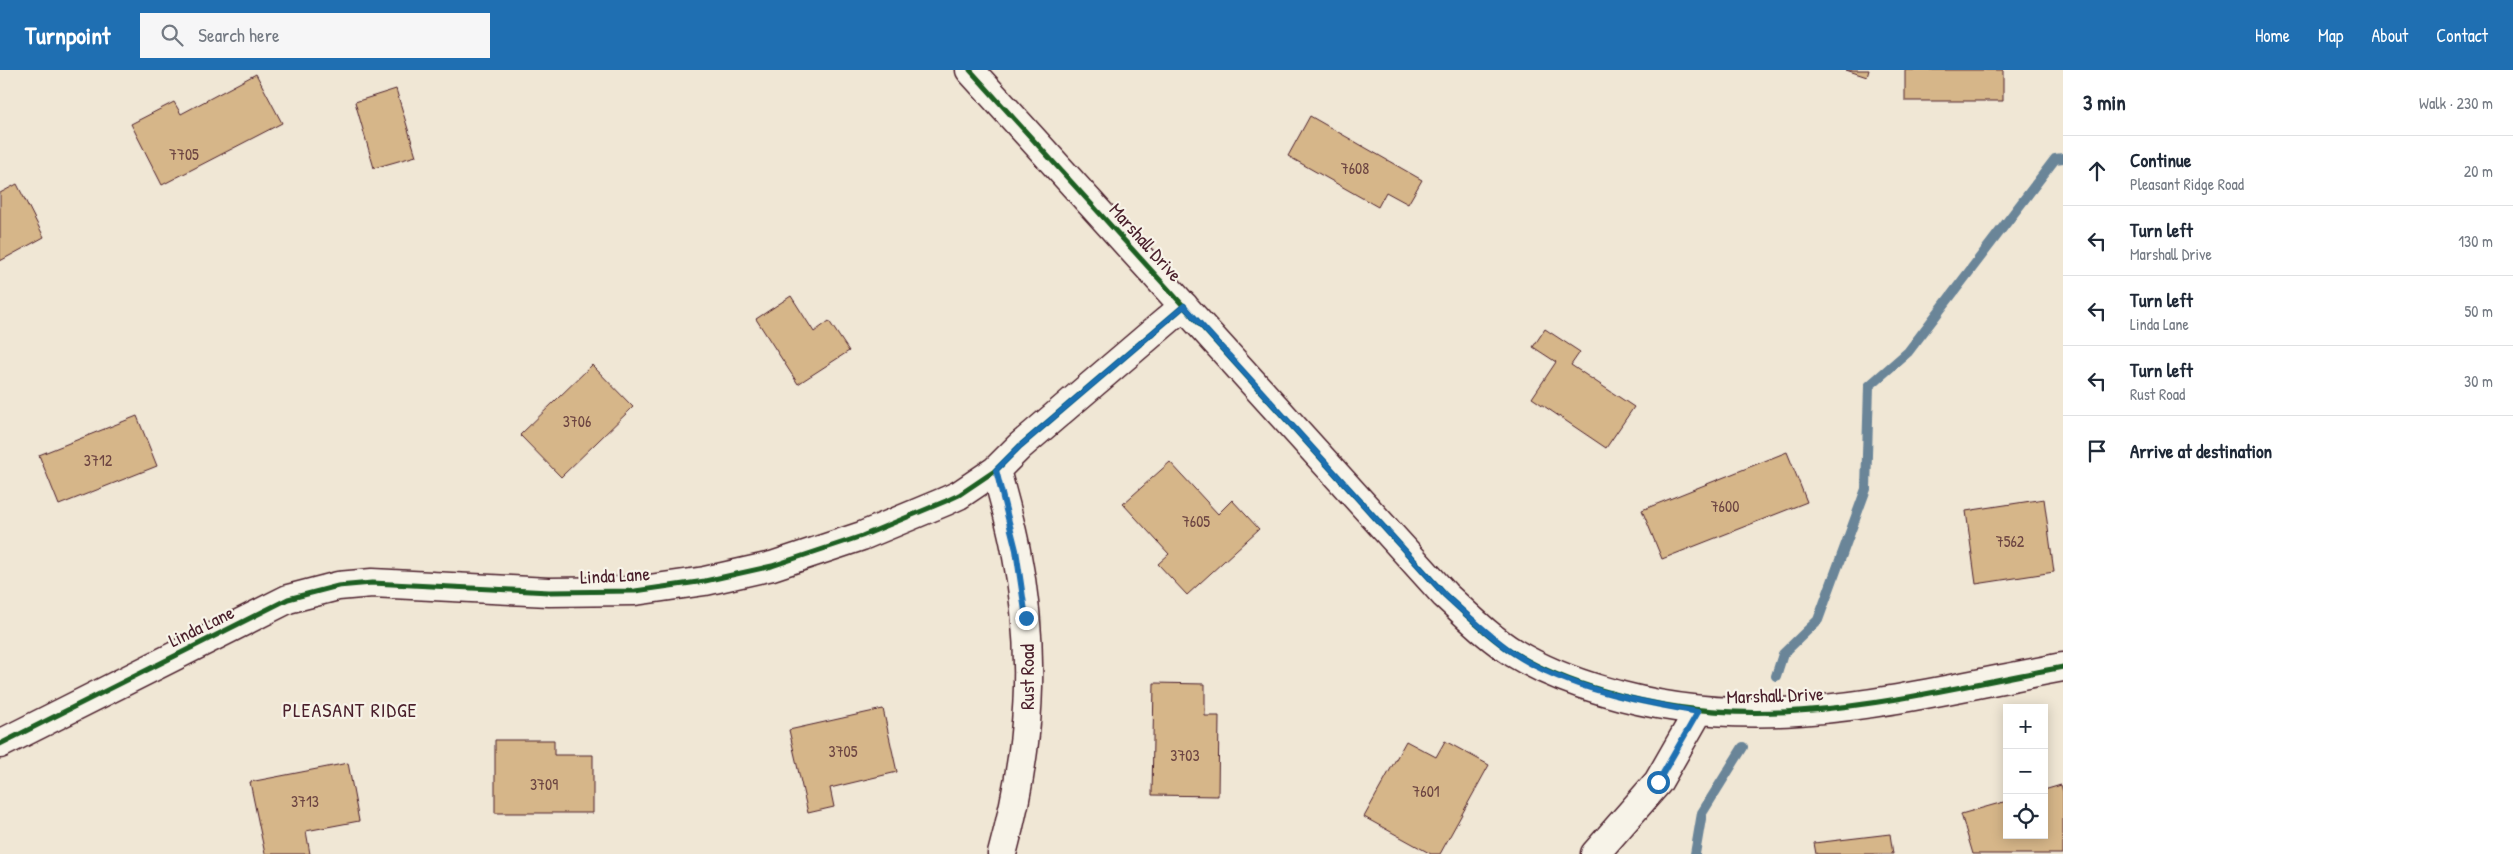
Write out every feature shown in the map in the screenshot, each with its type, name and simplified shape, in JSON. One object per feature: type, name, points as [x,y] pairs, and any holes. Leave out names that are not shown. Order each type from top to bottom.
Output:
[{"type":"street","name":"Marshall Drive","points":[[970,70],[1445,595],[1483,630],[1514,653],[1569,680],[1635,700],[1698,712],[1769,714],[1818,710],[1948,691],[2063,666]]},
{"type":"street","name":"Linda Lane","points":[[0,744],[288,600],[338,586],[372,583],[559,592],[635,591],[705,581],[772,566],[862,536],[959,495],[996,470],[1020,446],[1184,306]]},
{"type":"street","name":"Rust Road","points":[[996,470],[1016,550],[1026,618],[1030,677],[1026,738],[1002,854]]},
{"type":"street","points":[[1595,854],[1658,782],[1698,712]]},
{"type":"building","points":[[1846,70],[1869,70],[1867,77]]},
{"type":"building","points":[[1905,70],[2003,70],[2003,101],[1905,101]]},
{"type":"building","points":[[256,74],[282,123],[162,185],[131,124],[174,102],[181,114]]},
{"type":"building","points":[[396,89],[416,156],[374,168],[355,102]]},
{"type":"building","points":[[1310,116],[1422,180],[1408,204],[1386,192],[1378,207],[1288,156]]},
{"type":"building","points":[[17,184],[44,237],[0,261],[0,193]]},
{"type":"building","points":[[791,296],[814,332],[829,321],[849,351],[798,384],[756,319]]},
{"type":"building","points":[[1545,329],[1580,352],[1571,365],[1634,407],[1606,448],[1532,398],[1556,362],[1533,347]]},
{"type":"building","points":[[592,365],[633,407],[561,477],[520,435]]},
{"type":"building","points":[[137,416],[157,466],[59,505],[39,455]]},
{"type":"building","points":[[1787,452],[1807,502],[1662,559],[1642,510]]},
{"type":"building","points":[[1170,462],[1218,514],[1232,500],[1259,529],[1187,595],[1158,564],[1169,554],[1123,504]]},
{"type":"building","points":[[2044,499],[2054,572],[1976,584],[1966,511]]},
{"type":"building","points":[[1154,683],[1205,684],[1205,716],[1219,716],[1218,796],[1152,795]]},
{"type":"building","points":[[883,709],[897,772],[830,788],[834,807],[808,813],[789,730]]},
{"type":"building","points":[[495,740],[554,740],[554,755],[593,755],[593,813],[495,813]]},
{"type":"building","points":[[1406,741],[1436,757],[1445,741],[1489,765],[1440,854],[1431,854],[1364,817]]},
{"type":"building","points":[[348,763],[359,821],[306,831],[310,854],[265,854],[250,782]]},
{"type":"building","points":[[2061,785],[2063,792],[2063,854],[1973,854],[1961,814],[2003,802],[2003,839],[2048,839],[2048,789]]},
{"type":"building","points":[[1890,834],[1893,854],[1816,854],[1814,843]]},
{"type":"waterway","points":[[1776,676],[1783,654],[1818,620],[1866,489],[1869,386],[1908,352],[2055,159],[2063,158]]},
{"type":"waterway","points":[[1695,854],[1702,813],[1743,747]]},
{"type":"cycle path","points":[[970,70],[1445,595],[1478,626],[1514,653],[1558,675],[1604,691],[1662,705],[1720,712],[1777,712],[1834,708],[1948,690],[2063,667]]},
{"type":"cycle path","points":[[0,744],[288,599],[338,586],[372,583],[549,592],[635,591],[705,581],[772,566],[862,536],[959,495],[996,470],[1020,446],[1184,306]]},
{"type":"district","name":"PLEASANT RIDGE","points":[[350,710]]},
{"type":"route","points":[[1026,618],[1016,550],[996,470],[1020,446],[1184,306],[1445,595],[1483,630],[1514,653],[1569,680],[1635,700],[1698,712],[1658,782]]}]
